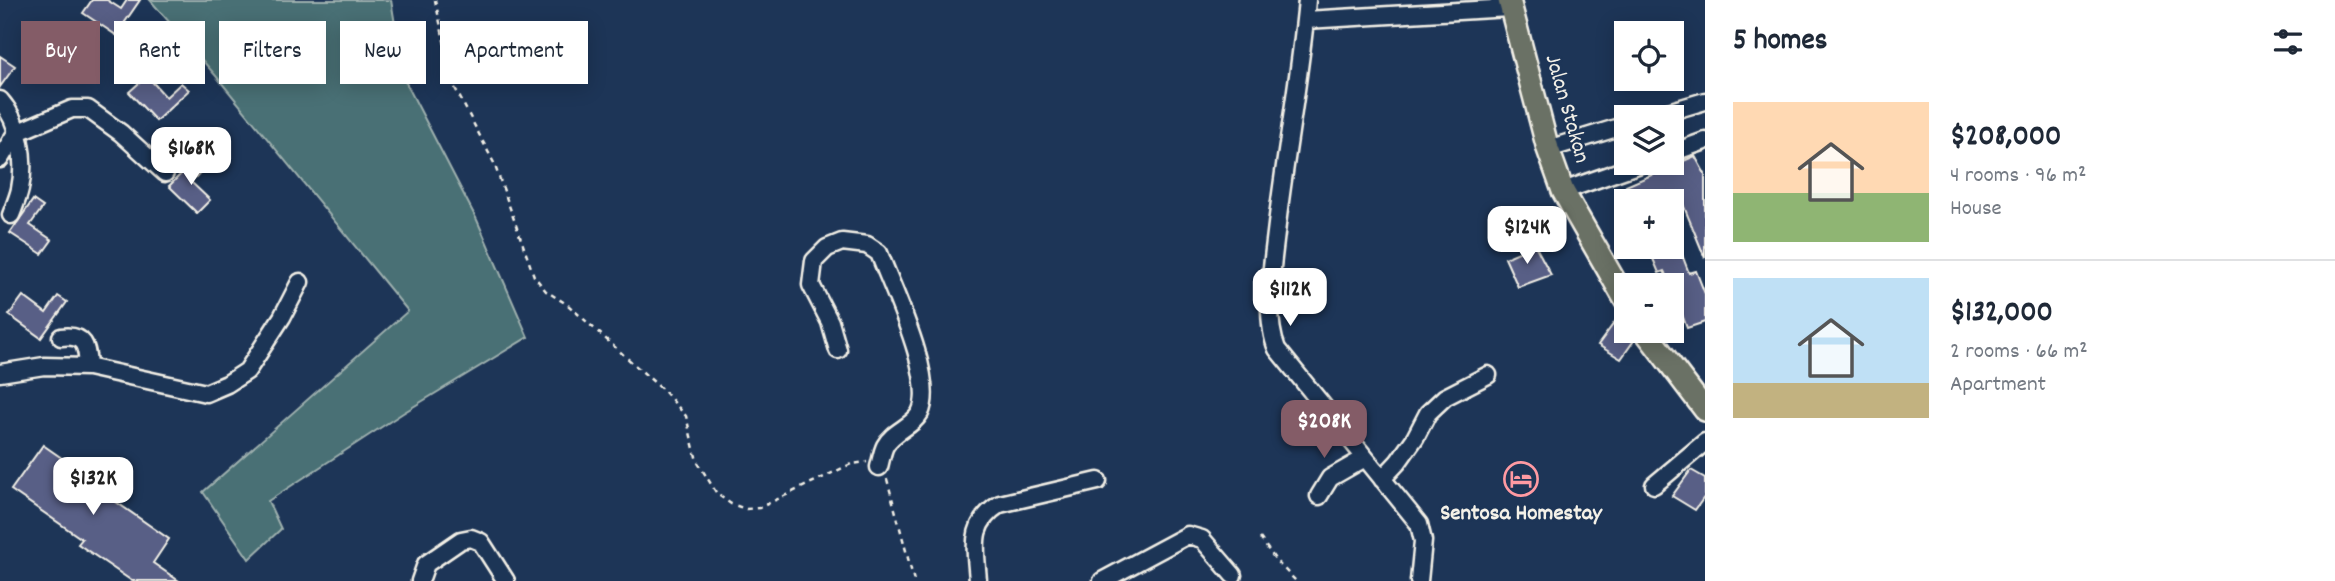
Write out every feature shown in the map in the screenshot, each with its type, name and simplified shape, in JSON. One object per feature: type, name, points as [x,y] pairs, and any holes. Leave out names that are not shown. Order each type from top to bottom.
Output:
[{"type":"main road","name":"Jalan Stakan","points":[[1509,4],[1548,149],[1563,191],[1614,280]]},
{"type":"main road","points":[[1654,343],[1705,410]]},
{"type":"street","points":[[1307,0],[1274,246],[1270,290],[1273,340],[1277,349],[1419,524],[1423,541],[1419,581]]},
{"type":"street","points":[[1306,20],[1509,4]]},
{"type":"street","points":[[0,100],[14,119],[21,156],[20,188],[11,215]]},
{"type":"street","points":[[1684,107],[1705,101]]},
{"type":"street","points":[[0,159],[16,133],[72,110],[88,109],[121,133],[165,173]]},
{"type":"street","points":[[1548,149],[1614,129]]},
{"type":"street","points":[[1684,148],[1705,141]]},
{"type":"street","points":[[1563,191],[1614,173]]},
{"type":"street","points":[[838,350],[830,322],[811,285],[814,261],[827,248],[842,242],[867,245],[879,253],[922,367],[924,398],[920,414],[892,436],[885,446],[879,467]]},
{"type":"street","points":[[0,373],[44,366],[88,367],[206,393],[247,371],[282,317],[300,282]]},
{"type":"street","points":[[61,337],[74,335],[80,339],[87,351],[88,367]]},
{"type":"street","points":[[1382,479],[1415,439],[1427,413],[1446,397],[1488,375]]},
{"type":"street","points":[[1654,485],[1705,442]]},
{"type":"street","points":[[1319,496],[1329,478],[1365,458]]},
{"type":"street","points":[[978,581],[976,532],[987,512],[1000,505],[1098,481]]},
{"type":"street","points":[[1102,581],[1188,535],[1202,539],[1233,575]]},
{"type":"street","points":[[420,581],[426,564],[461,540],[471,538],[481,542],[506,581]]},
{"type":"path","points":[[435,0],[454,86],[494,163],[534,276],[545,291],[568,305],[665,392],[686,416],[697,461],[717,494],[731,504],[746,509],[759,508],[851,464],[868,462],[879,467],[886,477],[914,581]]},
{"type":"path","points":[[1260,538],[1296,581]]},
{"type":"green space","points":[[150,0],[391,0],[394,21],[340,21],[340,84],[407,84],[477,220],[528,337],[403,413],[268,501],[281,529],[249,559],[203,492],[408,311],[223,84],[326,84],[326,21],[219,21],[219,80],[205,63],[205,21],[168,21]]},
{"type":"building","points":[[92,0],[107,0],[121,9],[127,0],[140,0],[126,21],[114,21],[114,34],[100,24],[100,21],[95,21],[83,13]]},
{"type":"building","points":[[0,56],[15,66],[0,87]]},
{"type":"building","points":[[138,84],[154,84],[166,97],[180,84],[189,90],[156,121],[129,92]]},
{"type":"building","points":[[1695,156],[1705,174],[1705,258],[1684,207],[1684,189],[1627,189],[1626,186],[1651,175],[1684,175],[1684,161]]},
{"type":"building","points":[[197,158],[206,166],[191,182],[210,200],[197,213],[169,186]]},
{"type":"building","points":[[33,200],[43,207],[30,225],[52,240],[42,254],[10,233]]},
{"type":"building","points":[[1535,245],[1551,275],[1518,287],[1505,258]]},
{"type":"building","points":[[1653,259],[1684,259],[1689,273],[1696,271],[1705,294],[1705,322],[1687,328],[1684,320],[1684,273],[1659,273]]},
{"type":"building","points":[[23,296],[46,313],[58,296],[67,302],[41,338],[9,315]]},
{"type":"building","points":[[1614,323],[1614,343],[1632,343],[1621,359],[1598,345]]},
{"type":"building","points":[[43,445],[102,486],[99,490],[169,539],[153,563],[179,581],[132,581],[78,544],[82,539],[11,490]]},
{"type":"building","points":[[1691,470],[1705,478],[1705,496],[1695,510],[1672,496]]},
{"type":"place","name":"Sentosa Homestay","points":[[1521,479]]}]
